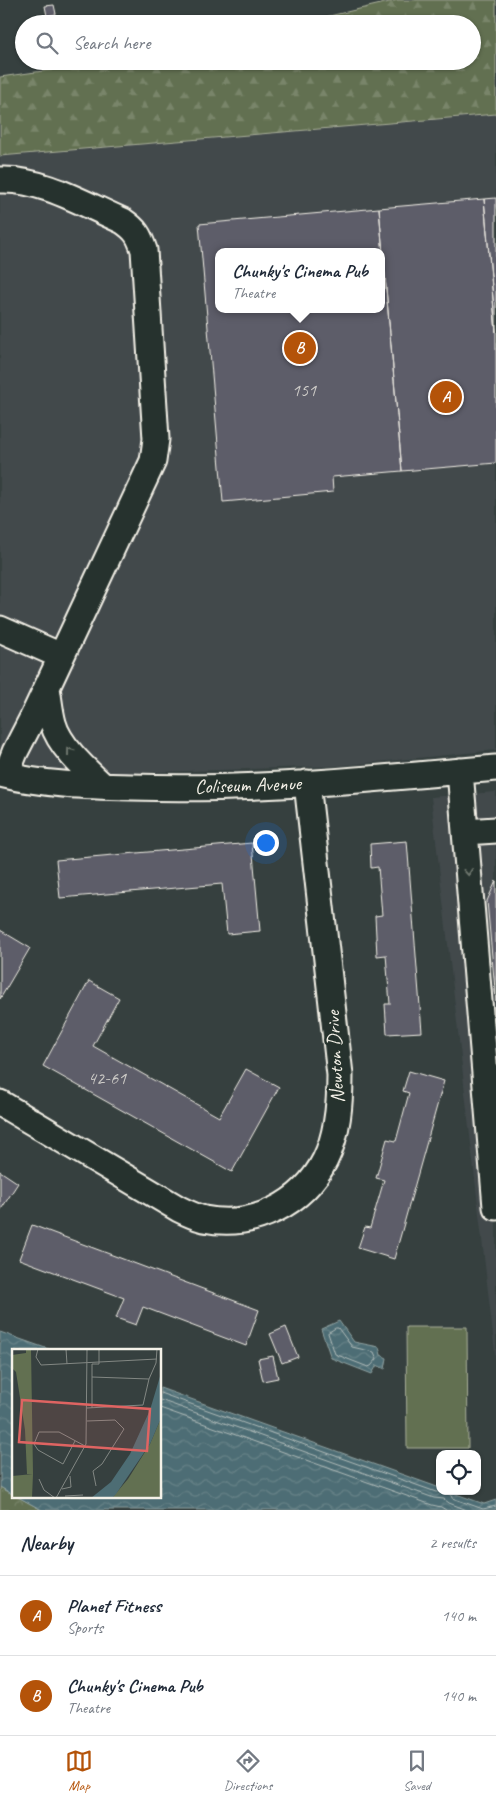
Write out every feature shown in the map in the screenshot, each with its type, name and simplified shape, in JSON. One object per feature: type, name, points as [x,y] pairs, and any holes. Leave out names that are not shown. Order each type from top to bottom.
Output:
[{"type":"street","points":[[0,180],[23,181],[40,185],[123,221],[134,228],[144,250],[156,439],[153,460],[47,688],[3,775]]},
{"type":"street","points":[[0,629],[61,656]]},
{"type":"street","points":[[47,688],[53,724],[62,740],[80,764],[103,786]]},
{"type":"street","name":"Coliseum Avenue","points":[[3,775],[60,784],[214,788],[307,783],[496,768]]},
{"type":"street","points":[[460,771],[496,1207]]},
{"type":"street","name":"Newton Drive","points":[[0,1103],[179,1209],[203,1219],[223,1221],[245,1220],[265,1215],[294,1198],[311,1182],[325,1160],[335,1133],[340,1104],[340,1074],[307,783]]},
{"type":"street","points":[[465,832],[496,830]]},
{"type":"shaded area","points":[[496,114],[496,750],[338,766],[69,775],[0,756],[0,156]]},
{"type":"shaded area","points":[[496,792],[496,1361],[431,797]]},
{"type":"green space","points":[[398,0],[496,0],[496,114],[0,156],[0,77],[50,70],[481,70],[481,15],[334,15]]},
{"type":"green space","points":[[406,1327],[467,1327],[468,1448],[407,1448]]},
{"type":"green space","points":[[0,1487],[12,1494],[12,1498],[20,1498],[42,1510],[0,1510]]},
{"type":"water","points":[[339,1321],[354,1342],[379,1347],[381,1355],[387,1358],[385,1369],[377,1365],[372,1374],[331,1358],[321,1329]]},
{"type":"water","points":[[0,1332],[48,1349],[12,1349],[12,1494],[0,1487]]},
{"type":"water","points":[[161,1388],[436,1487],[436,1495],[459,1495],[484,1504],[496,1500],[496,1510],[42,1510],[20,1498],[161,1498]]},
{"type":"building","points":[[54,5],[56,14],[47,15],[45,6]]},
{"type":"building","points":[[496,198],[496,332],[484,199]]},
{"type":"building","points":[[484,199],[496,332],[496,463],[402,471],[385,277],[385,248],[382,248],[379,208]]},
{"type":"building","points":[[379,208],[382,248],[215,248],[215,313],[385,313],[385,277],[402,471],[332,477],[333,492],[223,502],[199,224]]},
{"type":"building","points":[[407,841],[422,1032],[387,1034],[385,1004],[390,1004],[386,955],[377,956],[375,916],[382,915],[378,867],[371,868],[370,844]]},
{"type":"building","points":[[252,843],[260,931],[227,934],[222,884],[60,898],[56,860]]},
{"type":"building","points":[[496,881],[496,1001],[487,901]]},
{"type":"building","points":[[0,930],[30,948],[0,999]]},
{"type":"building","points":[[89,981],[119,998],[93,1046],[219,1117],[246,1069],[279,1087],[232,1172],[43,1066]]},
{"type":"building","points":[[409,1071],[444,1081],[394,1259],[358,1248],[365,1227],[370,1228],[384,1180],[376,1178],[387,1139],[396,1141],[409,1093],[403,1091]]},
{"type":"building","points":[[0,1171],[18,1183],[0,1211]]},
{"type":"building","points":[[32,1225],[259,1310],[246,1346],[143,1307],[136,1325],[116,1318],[124,1298],[19,1259]]},
{"type":"building","points":[[286,1327],[298,1357],[282,1363],[270,1334]]},
{"type":"building","points":[[273,1356],[278,1378],[263,1381],[258,1359]]},
{"type":"place","name":"Chunky's Cinema Pub","points":[[300,348]]},
{"type":"place","name":"Planet Fitness","points":[[446,397]]}]
